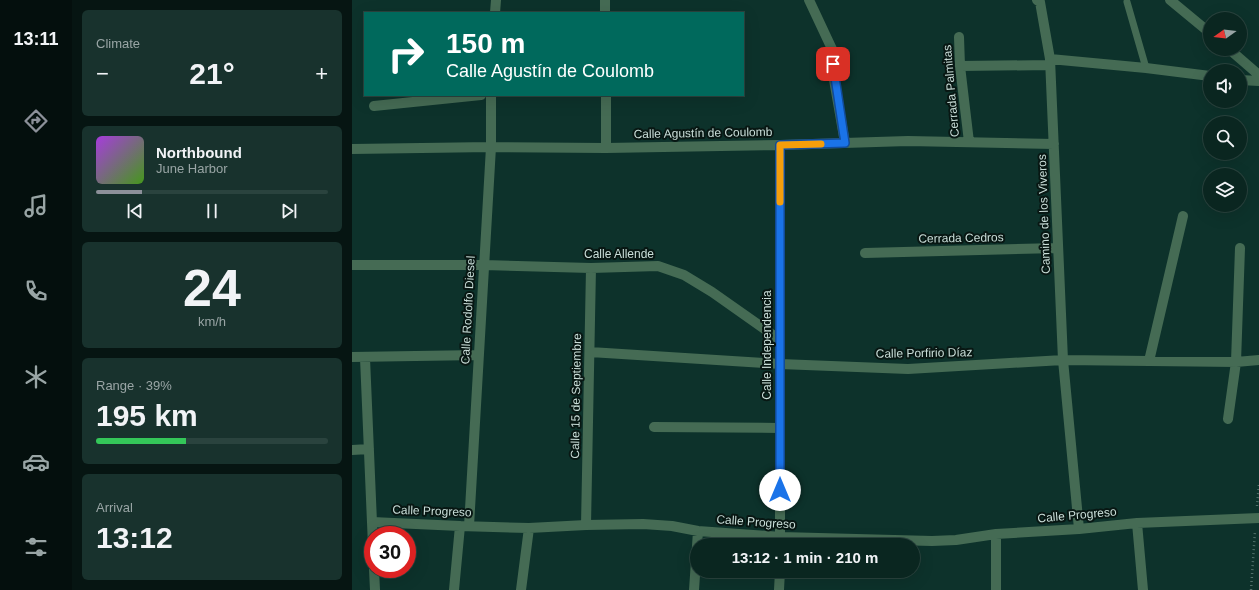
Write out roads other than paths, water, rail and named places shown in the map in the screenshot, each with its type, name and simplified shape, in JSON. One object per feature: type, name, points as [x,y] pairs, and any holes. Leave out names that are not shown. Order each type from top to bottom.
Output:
[{"type":"street","points":[[495,12],[496,0]]},
{"type":"street","points":[[605,0],[605,12]]},
{"type":"street","points":[[809,0],[832,49],[834,80],[845,143]]},
{"type":"street","name":"Camino de los Viveros","points":[[1037,0],[1040,2],[1050,62],[1064,360],[1078,529]]},
{"type":"street","points":[[1170,0],[1203,27]]},
{"type":"street","name":"Cerrada Palmitas","points":[[959,37],[960,66],[969,142]]},
{"type":"street","points":[[1237,56],[1259,74]]},
{"type":"street","points":[[960,66],[1050,62],[1146,68],[1203,75]]},
{"type":"street","points":[[1247,80],[1259,81]]},
{"type":"street","points":[[374,106],[471,96]]},
{"type":"street","name":"Calle Rodolfo Diesel","points":[[454,590],[464,526],[479,355],[491,147],[491,96]]},
{"type":"street","points":[[606,96],[606,148]]},
{"type":"street","name":"Calle Agustín de Coulomb","points":[[352,150],[491,147],[606,148],[908,141],[1054,144]]},
{"type":"street","name":"Calle Independencia","points":[[780,145],[780,538]]},
{"type":"street","points":[[1149,361],[1183,216]]},
{"type":"street","name":"Cerrada Cedros","points":[[865,253],[1058,248]]},
{"type":"street","points":[[1228,419],[1236,362],[1240,248]]},
{"type":"street","name":"Calle Allende","points":[[352,265],[484,265],[592,268],[658,266],[684,275],[712,292],[780,340]]},
{"type":"street","name":"Calle 15 de Septiembre","points":[[586,525],[592,268]]},
{"type":"street","name":"Calle Porfirio Díaz","points":[[590,352],[780,364],[908,369],[1064,360],[1236,362],[1259,360]]},
{"type":"street","points":[[352,357],[365,358],[479,355]]},
{"type":"street","points":[[365,358],[372,526]]},
{"type":"street","points":[[654,427],[780,428]]},
{"type":"street","points":[[352,450],[369,449]]},
{"type":"street","name":"Calle Progreso","points":[[920,541],[956,540],[996,534],[1078,529],[1137,523],[1258,518]]},
{"type":"street","name":"Calle Progreso","points":[[372,522],[529,528],[643,524],[672,526],[698,531],[755,538]]},
{"type":"street","points":[[1137,523],[1144,590]]},
{"type":"street","points":[[521,590],[529,528]]},
{"type":"street","points":[[694,590],[698,531]]},
{"type":"street","points":[[996,534],[996,590]]},
{"type":"street","points":[[374,578],[375,590]]},
{"type":"street","points":[[779,590],[780,578]]},
{"type":"lane","points":[[1127,2],[1146,68]]}]
